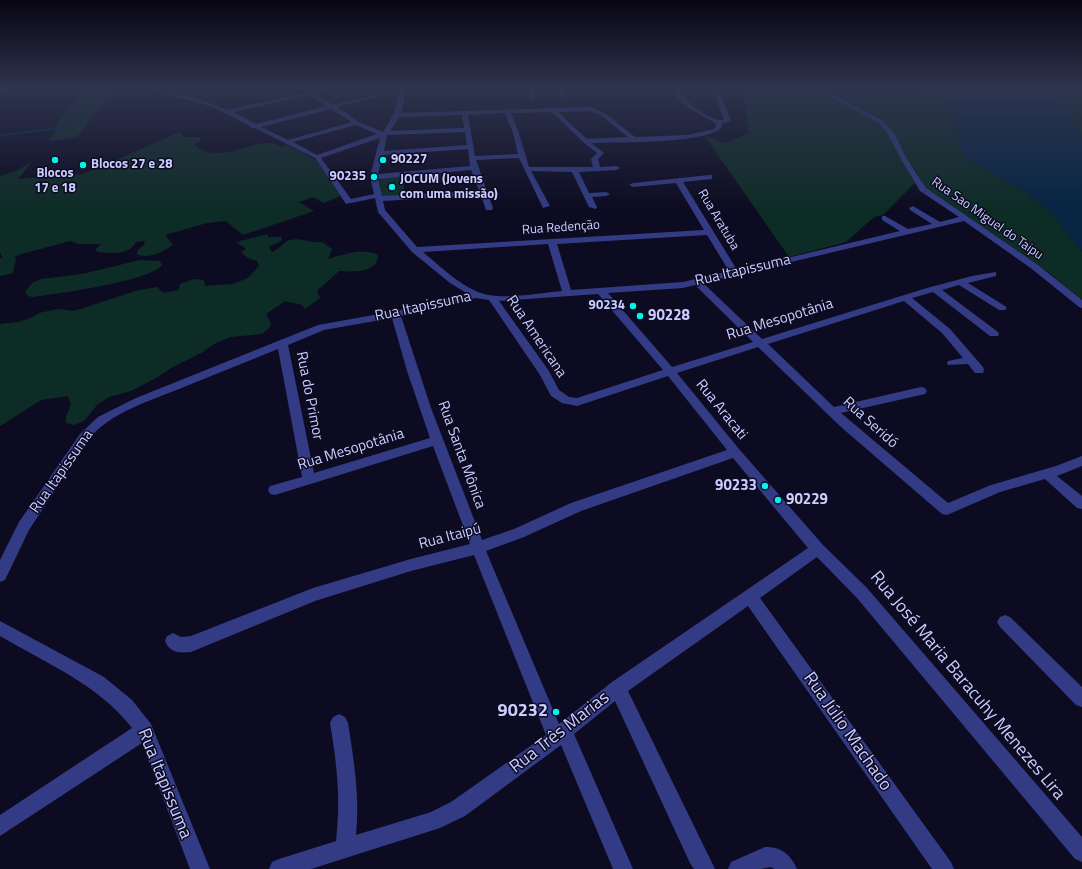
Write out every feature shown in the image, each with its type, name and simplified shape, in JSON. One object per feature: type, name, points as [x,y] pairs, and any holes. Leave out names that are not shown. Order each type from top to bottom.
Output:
[{"type":"street","points":[[257,129],[317,156],[349,202],[377,197],[484,193]]},
{"type":"street","points":[[287,142],[337,129]]},
{"type":"street","points":[[371,129],[384,134]]},
{"type":"street","points":[[388,129],[384,134],[378,153],[374,177],[377,197],[381,210],[415,250],[453,281],[476,295]]},
{"type":"street","points":[[514,129],[521,156],[546,206]]},
{"type":"street","points":[[572,129],[585,141],[599,151],[600,154],[594,160],[597,170]]},
{"type":"street","points":[[620,129],[634,140]]},
{"type":"street","points":[[585,141],[699,136],[717,129]]},
{"type":"street","name":"Rua Sao Miguel do Taipu","points":[[887,129],[891,133],[919,185],[1035,267],[1082,305]]},
{"type":"street","points":[[317,156],[384,134],[467,130],[474,168],[489,208]]},
{"type":"street","points":[[378,153],[471,147]]},
{"type":"street","points":[[473,158],[521,156]]},
{"type":"street","points":[[374,177],[474,168]]},
{"type":"street","points":[[527,169],[597,170],[616,168]]},
{"type":"street","points":[[574,170],[593,207]]},
{"type":"street","points":[[633,185],[709,177]]},
{"type":"street","name":"Rua Aratuba","points":[[679,180],[735,274]]},
{"type":"street","points":[[586,195],[606,194]]},
{"type":"street","points":[[913,208],[939,224]]},
{"type":"street","points":[[886,218],[908,233]]},
{"type":"street","name":"Rua Itapissuma","points":[[0,575],[24,526],[84,437],[94,425],[117,411],[140,401],[322,327],[396,314],[476,295],[492,298],[697,282],[966,218]]},
{"type":"street","name":"Rua Redenção","points":[[415,250],[709,232]]},
{"type":"street","points":[[552,242],[567,292]]},
{"type":"street","name":"Rua Mesopotânia","points":[[577,402],[669,370],[760,342],[935,289],[993,274]]},
{"type":"street","name":"Rua Seridó","points":[[697,282],[716,302],[861,439],[947,510],[1012,484],[1048,475]]},
{"type":"street","points":[[961,282],[1002,308]]},
{"type":"street","points":[[935,289],[994,334]]},
{"type":"street","name":"Rua Aracati","points":[[600,290],[669,370],[734,452],[818,549]]},
{"type":"street","name":"Rua Americana","points":[[492,298],[546,374],[555,393],[566,400],[577,402]]},
{"type":"street","points":[[906,298],[946,331],[979,370]]},
{"type":"street","name":"Rua Santa Mônica","points":[[396,314],[407,357],[477,548],[560,735],[623,869]]},
{"type":"street","name":"Rua do Primor","points":[[282,343],[310,479]]},
{"type":"street","points":[[952,363],[971,360]]},
{"type":"street","points":[[832,411],[921,391]]},
{"type":"street","name":"Rua Mesopotânia","points":[[275,490],[437,440]]},
{"type":"street","name":"Rua Itaipú","points":[[173,641],[178,645],[191,644],[313,595],[411,565],[477,548],[519,533],[576,507],[734,452]]},
{"type":"street","points":[[1048,475],[1065,470],[1082,461]]},
{"type":"street","points":[[1048,475],[1082,504]]},
{"type":"street","name":"Rua Três Marias","points":[[279,869],[433,821],[458,809],[560,735],[618,688],[818,549]]},
{"type":"street","name":"Rua José Maria Baracuhy Menezes Lira","points":[[818,549],[833,562],[862,593],[1082,852]]},
{"type":"street","name":"Rua Júlio Machado","points":[[750,596],[944,869]]},
{"type":"street","points":[[1005,622],[1082,700]]},
{"type":"street","name":"Rua Itapissuma","points":[[0,628],[98,683],[126,706],[145,730],[157,757],[200,869]]},
{"type":"street","points":[[618,688],[697,856],[705,869]]},
{"type":"street","points":[[339,723],[346,773],[349,812],[345,848]]},
{"type":"street","points":[[0,826],[145,730]]},
{"type":"street","points":[[738,869],[768,856],[776,857],[783,861],[787,869]]},
{"type":"green space","points":[[53,129],[84,129],[77,137],[49,141],[56,130],[0,136],[0,134]]},
{"type":"green space","points":[[748,129],[886,129],[916,182],[883,215],[874,217],[846,242],[789,257],[704,135],[725,143],[749,133]]},
{"type":"green space","points":[[888,129],[956,129],[962,151],[967,159],[1028,193],[1055,217],[1082,252],[1082,300],[1048,272],[924,187],[916,171],[905,157],[892,131]]},
{"type":"green space","points":[[1077,129],[1082,129],[1082,136]]},
{"type":"green space","points":[[180,132],[184,137],[200,137],[202,139],[194,145],[206,151],[217,153],[229,152],[262,143],[273,143],[282,147],[288,145],[316,160],[340,196],[324,203],[313,197],[299,202],[314,211],[243,235],[226,221],[207,223],[165,235],[173,245],[161,252],[146,256],[137,254],[137,251],[144,245],[145,241],[136,242],[129,250],[124,252],[113,253],[97,252],[96,249],[101,244],[78,244],[70,241],[18,255],[13,258],[16,258],[13,273],[0,276],[0,259],[2,257],[0,252],[0,176],[16,171],[32,162],[18,179],[83,174]]},
{"type":"green space","name":"JOCUM (Jovens com uma missão)","points":[[403,176],[405,196],[380,198],[379,178]]},
{"type":"green space","points":[[268,234],[268,237],[282,237],[281,241],[269,247],[272,252],[290,240],[299,239],[322,242],[332,249],[328,259],[353,252],[365,252],[378,255],[377,261],[374,265],[363,270],[339,271],[317,291],[320,298],[305,309],[302,305],[285,301],[266,314],[271,323],[269,328],[262,334],[231,337],[214,344],[203,352],[131,391],[109,397],[97,405],[84,421],[74,425],[66,423],[66,416],[71,405],[68,396],[41,400],[0,426],[0,324],[18,322],[31,318],[39,313],[58,309],[74,311],[136,291],[157,287],[163,293],[179,290],[180,284],[194,279],[204,280],[205,286],[233,284],[248,278],[259,266],[257,261],[248,258],[241,252],[246,249],[236,242]]},
{"type":"green space","points":[[140,260],[160,261],[162,265],[154,271],[140,276],[102,286],[32,297],[28,296],[25,292],[32,283],[41,279],[82,274]]},
{"type":"water","points":[[956,129],[1077,129],[1082,136],[1082,252],[1055,217],[1028,193],[967,159],[962,151]]},
{"type":"waterway","points":[[0,135],[52,129]]},
{"type":"place","name":"Blocos 17 e 18","points":[[55,160]]},
{"type":"place","name":"90227","points":[[383,160]]},
{"type":"place","name":"Blocos 27 e 28","points":[[83,165]]},
{"type":"place","name":"90235","points":[[374,177]]},
{"type":"place","name":"JOCUM (Jovens com uma missão)","points":[[392,187]]},
{"type":"place","name":"90234","points":[[633,306]]},
{"type":"place","name":"90228","points":[[640,316]]},
{"type":"place","name":"90233","points":[[765,486]]},
{"type":"place","name":"90229","points":[[778,500]]},
{"type":"place","name":"90232","points":[[556,712]]}]
